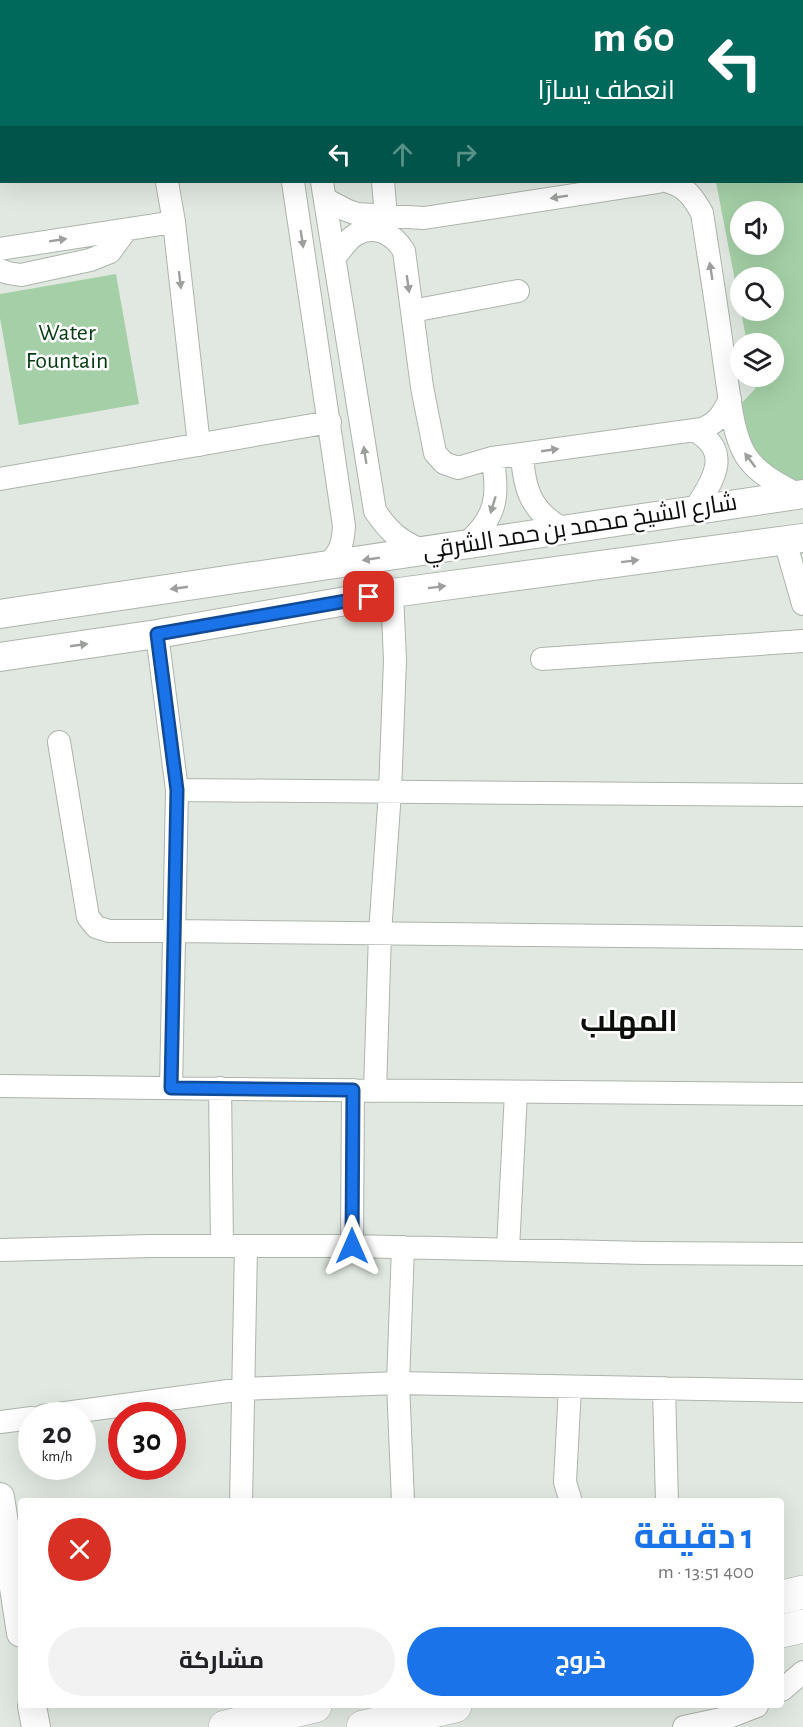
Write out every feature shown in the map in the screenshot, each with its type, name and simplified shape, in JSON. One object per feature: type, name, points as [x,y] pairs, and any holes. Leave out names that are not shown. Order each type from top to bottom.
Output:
[{"type":"highway","points":[[784,1597],[803,1592]]},
{"type":"highway","points":[[784,1631],[803,1626]]},
{"type":"highway","points":[[225,1727],[279,1710],[297,1708]]},
{"type":"highway","points":[[363,1727],[446,1708]]},
{"type":"main road","name":"شارع الشيخ محمد بن حمد الشرقي","points":[[0,614],[800,494]]},
{"type":"main road","name":"شارع الشيخ محمد بن حمد الشرقي","points":[[0,657],[157,634],[392,592],[794,539]]},
{"type":"main road","points":[[0,606],[14,604],[44,607]]},
{"type":"main road","points":[[0,668],[17,666],[45,650]]},
{"type":"main road","points":[[0,1497],[16,1573],[13,1627]]},
{"type":"main road","points":[[32,1708],[36,1727]]},
{"type":"street","points":[[166,183],[174,222],[199,445]]},
{"type":"street","points":[[294,183],[345,526],[344,541],[338,554],[327,566]]},
{"type":"street","points":[[383,183],[386,216]]},
{"type":"street","points":[[324,190],[335,206],[357,214],[424,218],[652,183]]},
{"type":"street","points":[[673,183],[681,185],[693,197],[702,213],[738,439],[752,464],[766,476],[800,494]]},
{"type":"street","points":[[324,190],[375,511],[387,528],[403,542],[423,551]]},
{"type":"street","points":[[404,251],[424,218]]},
{"type":"street","points":[[0,249],[174,222]]},
{"type":"street","points":[[0,270],[21,275],[90,260],[110,252],[126,230]]},
{"type":"street","points":[[335,257],[356,235],[374,230],[392,236],[404,251],[422,387],[435,453],[444,463],[458,468],[492,458],[694,430],[708,426],[720,418],[730,399]]},
{"type":"street","points":[[412,311],[518,291]]},
{"type":"street","points":[[0,479],[330,422]]},
{"type":"street","points":[[694,430],[708,440],[716,462],[714,478],[695,509]]},
{"type":"street","points":[[522,454],[523,475],[532,502],[551,522],[564,530]]},
{"type":"street","points":[[466,544],[477,535],[492,509],[496,494],[496,480],[492,458]]},
{"type":"street","points":[[342,502],[372,497]]},
{"type":"street","points":[[794,539],[803,604]]},
{"type":"street","points":[[352,1246],[390,792],[395,660],[392,592]]},
{"type":"street","points":[[157,634],[177,790],[171,1088]]},
{"type":"street","points":[[542,659],[803,641]]},
{"type":"street","points":[[59,742],[88,917],[96,927],[108,931],[803,938]]},
{"type":"street","points":[[177,790],[803,795]]},
{"type":"street","points":[[0,1086],[803,1094]]},
{"type":"street","points":[[220,1088],[222,1246]]},
{"type":"street","points":[[508,1249],[516,1092]]},
{"type":"street","points":[[0,1251],[151,1246],[352,1246],[645,1253],[803,1254]]},
{"type":"street","points":[[241,1498],[246,1247]]},
{"type":"street","points":[[403,1247],[398,1383],[403,1498]]},
{"type":"street","points":[[96,1409],[243,1389],[398,1383],[803,1391]]},
{"type":"street","points":[[570,1387],[565,1482],[570,1498]]},
{"type":"street","points":[[664,1388],[668,1498]]},
{"type":"street","points":[[0,1422],[18,1420]]},
{"type":"street","points":[[784,1688],[803,1672]]},
{"type":"street","points":[[684,1727],[726,1718],[752,1708]]},
{"type":"green space","points":[[716,183],[803,183],[803,483],[774,481],[745,453],[734,411],[755,387],[784,387],[784,333],[745,333],[743,321],[784,321],[784,267],[732,267],[730,255],[784,255],[784,201],[730,201],[730,255]]},
{"type":"green space","name":"Water Fountain","points":[[116,274],[139,404],[19,425],[0,318],[0,294]]},
{"type":"district","name":"المهلب","points":[[629,1022]]},
{"type":"route","points":[[352,1246],[353,1090],[171,1088],[177,790],[157,634],[369,597]]}]
